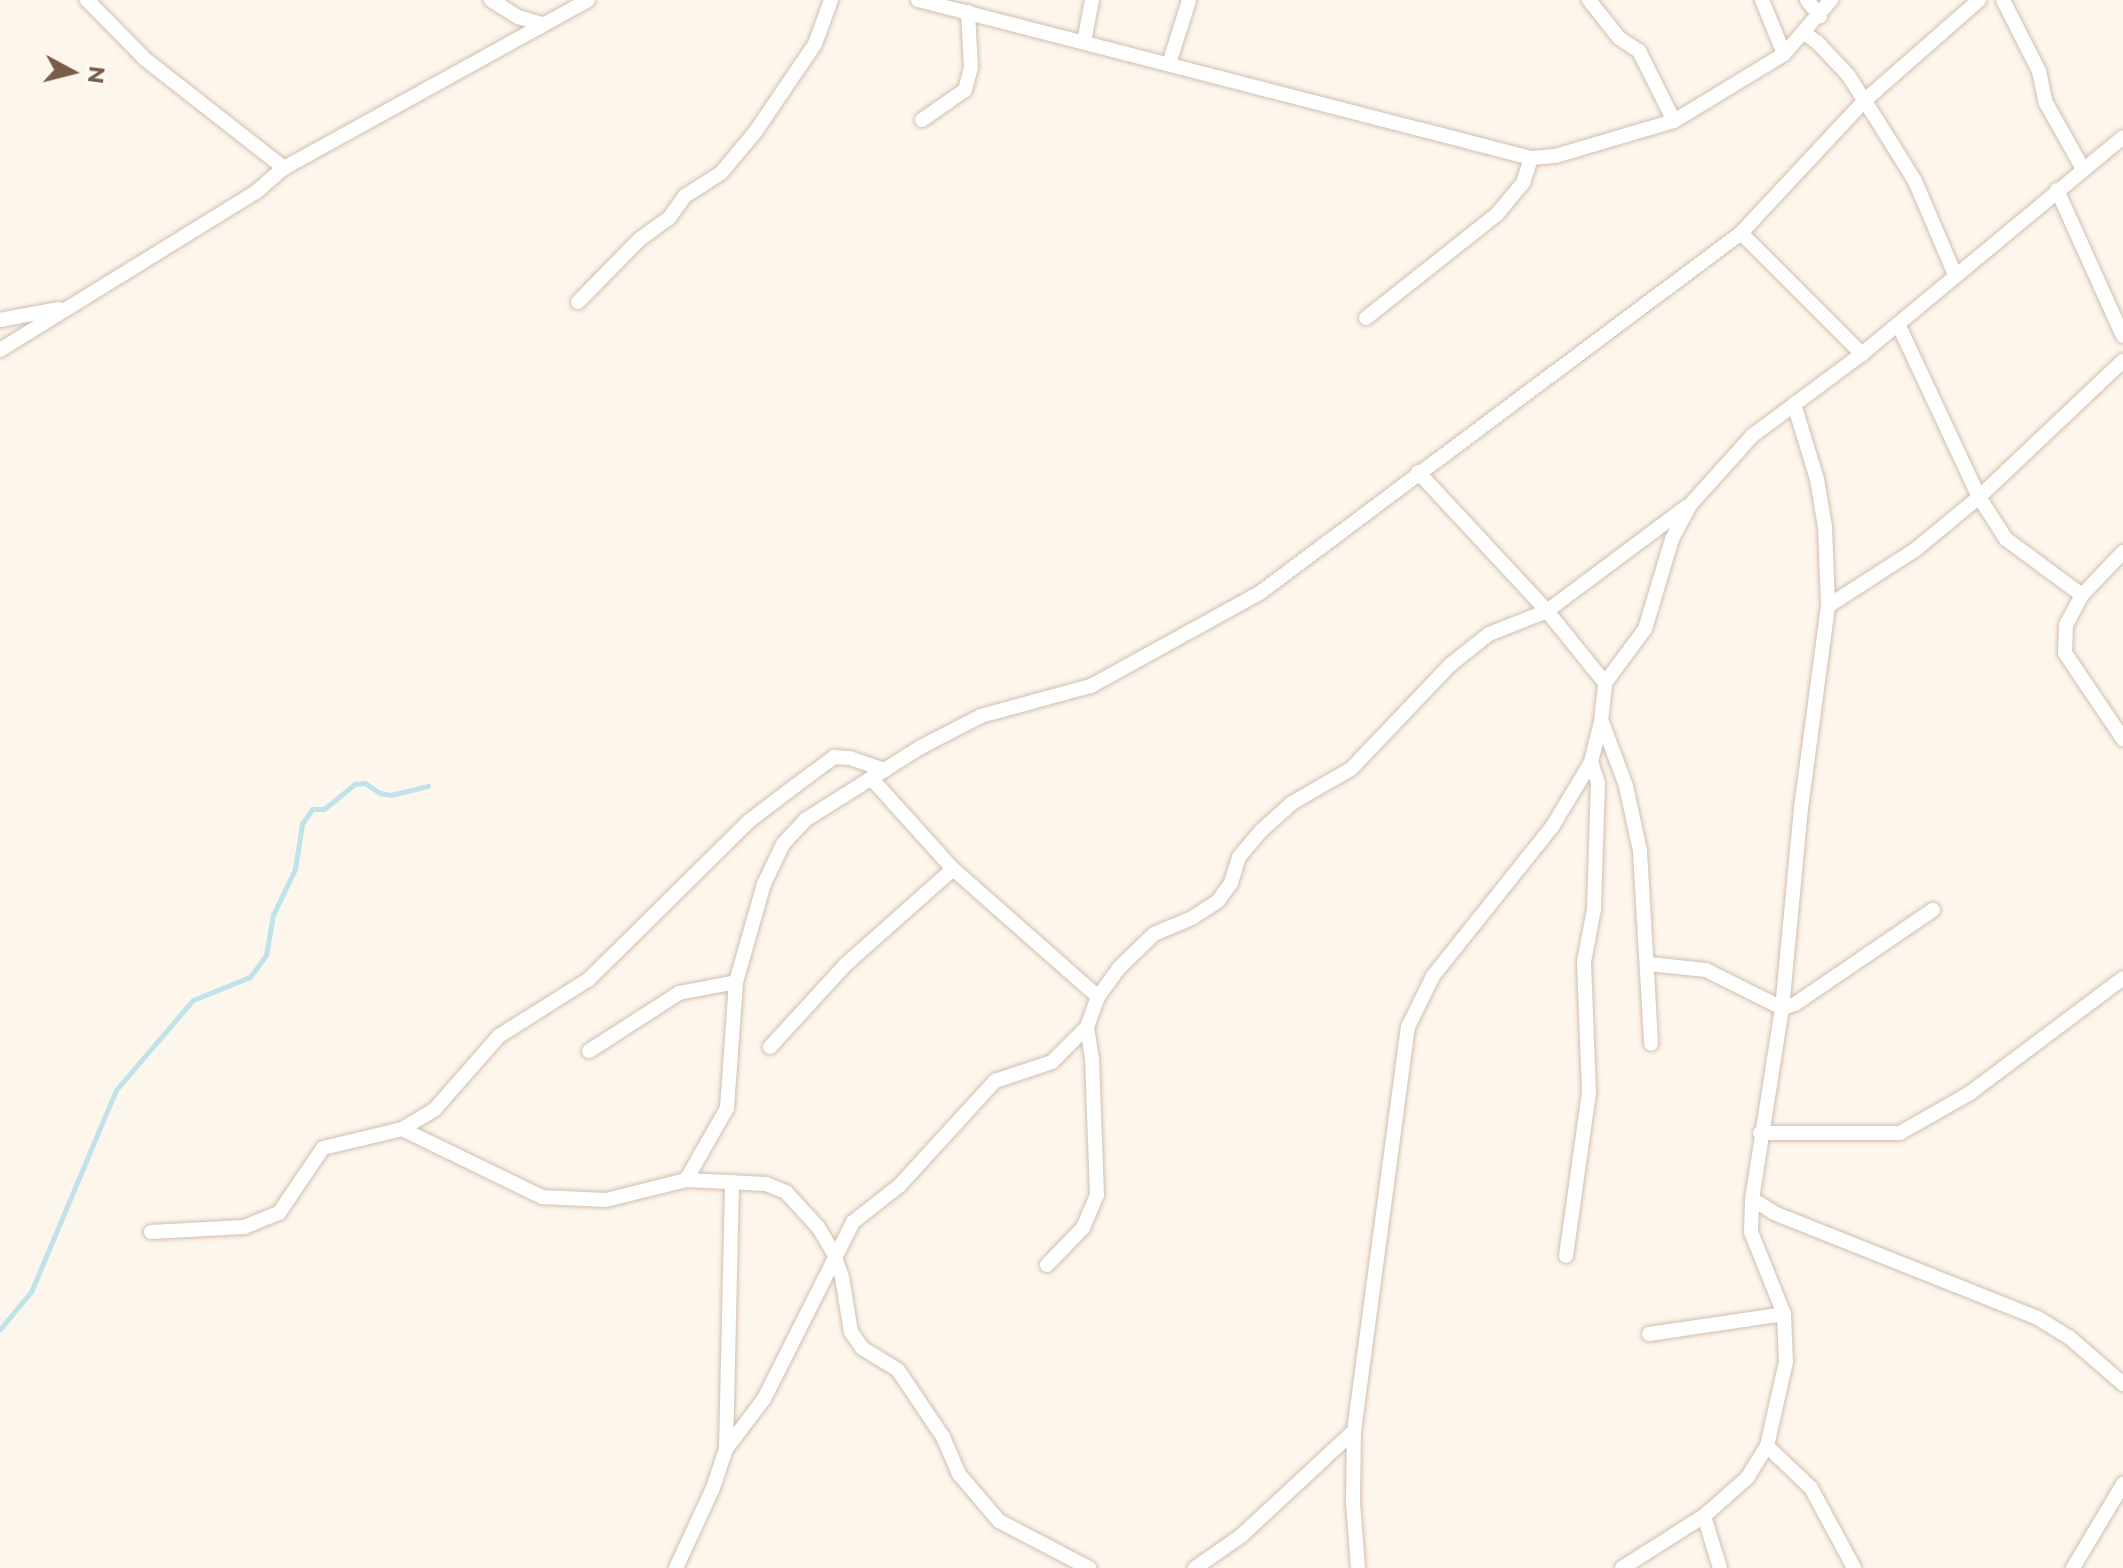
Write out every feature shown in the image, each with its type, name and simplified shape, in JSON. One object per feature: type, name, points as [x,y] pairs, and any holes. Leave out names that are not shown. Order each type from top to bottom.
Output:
[{"type":"street","points":[[87,0],[145,59],[284,168]]},
{"type":"street","points":[[491,0],[518,17],[543,24]]},
{"type":"street","points":[[0,350],[256,192],[284,168],[588,0]]},
{"type":"street","points":[[578,302],[640,239],[669,218],[685,196],[721,173],[756,131],[815,44],[831,0]]},
{"type":"street","points":[[918,0],[962,7],[1084,42],[1531,158],[1555,156],[1674,121],[1784,54],[1831,0]]},
{"type":"street","points":[[1084,42],[1092,0]]},
{"type":"street","points":[[1169,64],[1189,0]]},
{"type":"street","points":[[1589,0],[1619,38],[1639,51],[1674,121]]},
{"type":"street","points":[[1762,0],[1784,54]]},
{"type":"street","points":[[1807,0],[1820,16]]},
{"type":"street","points":[[686,1180],[727,1108],[736,982],[764,884],[783,844],[805,820],[871,778],[981,716],[1091,686],[1248,599],[1741,233],[1864,101],[1979,0]]},
{"type":"street","points":[[2003,0],[2039,71],[2046,103],[2083,169]]},
{"type":"street","points":[[922,120],[965,90],[971,68],[962,7]]},
{"type":"street","points":[[1804,33],[1817,42],[1848,75],[1915,181],[1955,275]]},
{"type":"street","points":[[726,1449],[764,1399],[811,1309],[834,1254],[853,1222],[900,1185],[995,1081],[1052,1062],[1087,1027],[1098,997],[1118,969],[1154,934],[1192,918],[1218,901],[1231,883],[1239,857],[1262,830],[1292,803],[1351,769],[1450,665],[1489,634],[1547,611],[1690,505],[1752,436],[1862,354],[2123,137]]},
{"type":"street","points":[[1366,318],[1497,214],[1523,183],[1531,158]]},
{"type":"street","points":[[2057,190],[2123,336]]},
{"type":"street","points":[[1741,233],[1862,354]]},
{"type":"street","points":[[0,320],[67,307]]},
{"type":"street","points":[[1898,324],[1979,497],[2006,539],[2082,595]]},
{"type":"street","points":[[1828,606],[1915,550],[1979,497],[2123,361]]},
{"type":"street","points":[[1622,1568],[1704,1516],[1747,1478],[1767,1446],[1786,1362],[1784,1314],[1751,1232],[1760,1133],[1782,1008],[1801,808],[1828,606],[1825,527],[1817,479],[1794,404]]},
{"type":"street","points":[[1418,472],[1547,611],[1605,683]]},
{"type":"street","points":[[1358,1568],[1353,1501],[1354,1431],[1408,1027],[1433,976],[1552,827],[1591,762],[1601,722],[1605,683],[1645,629],[1672,539],[1690,505]]},
{"type":"street","points":[[2122,555],[2082,595],[2066,625],[2065,653],[2123,739]]},
{"type":"street","points":[[1601,722],[1626,786],[1640,851],[1649,964],[1645,991],[1651,1044]]},
{"type":"street","points":[[151,1232],[244,1227],[279,1213],[323,1148],[402,1129],[435,1109],[499,1036],[589,979],[749,821],[834,757],[850,758],[885,770]]},
{"type":"street","points":[[1566,1256],[1589,1092],[1584,962],[1594,909],[1598,783],[1591,762]]},
{"type":"street","points":[[871,778],[953,869],[1098,997]]},
{"type":"street","points":[[770,1047],[846,964],[953,869]]},
{"type":"street","points":[[1649,964],[1706,970],[1782,1008],[1795,1004],[1933,910]]},
{"type":"street","points":[[1760,1133],[1900,1133],[1970,1093],[2123,978]]},
{"type":"street","points":[[589,1051],[679,993],[736,982]]},
{"type":"street","points":[[1047,1265],[1083,1228],[1097,1195],[1092,1059],[1087,1027]]},
{"type":"street","points":[[402,1129],[542,1197],[606,1200],[686,1180],[766,1184],[786,1192],[818,1227],[834,1254],[842,1277],[851,1332],[862,1348],[898,1370],[943,1437],[959,1474],[999,1521],[1089,1568]]},
{"type":"street","points":[[676,1568],[713,1488],[726,1449],[732,1182]]},
{"type":"street","points":[[1752,1199],[1774,1213],[2038,1318],[2069,1337],[2123,1384]]},
{"type":"street","points":[[1649,1334],[1784,1314]]},
{"type":"street","points":[[1195,1568],[1241,1536],[1354,1431]]},
{"type":"street","points":[[1767,1446],[1811,1488],[1854,1568]]},
{"type":"street","points":[[2073,1568],[2123,1484]]},
{"type":"street","points":[[1704,1516],[1720,1568]]},
{"type":"waterway","points":[[0,1329],[31,1292],[116,1090],[193,1000],[250,977],[266,955],[273,915],[295,869],[302,824],[312,809],[324,809],[355,784],[365,783],[380,793],[391,795],[428,786]]}]
